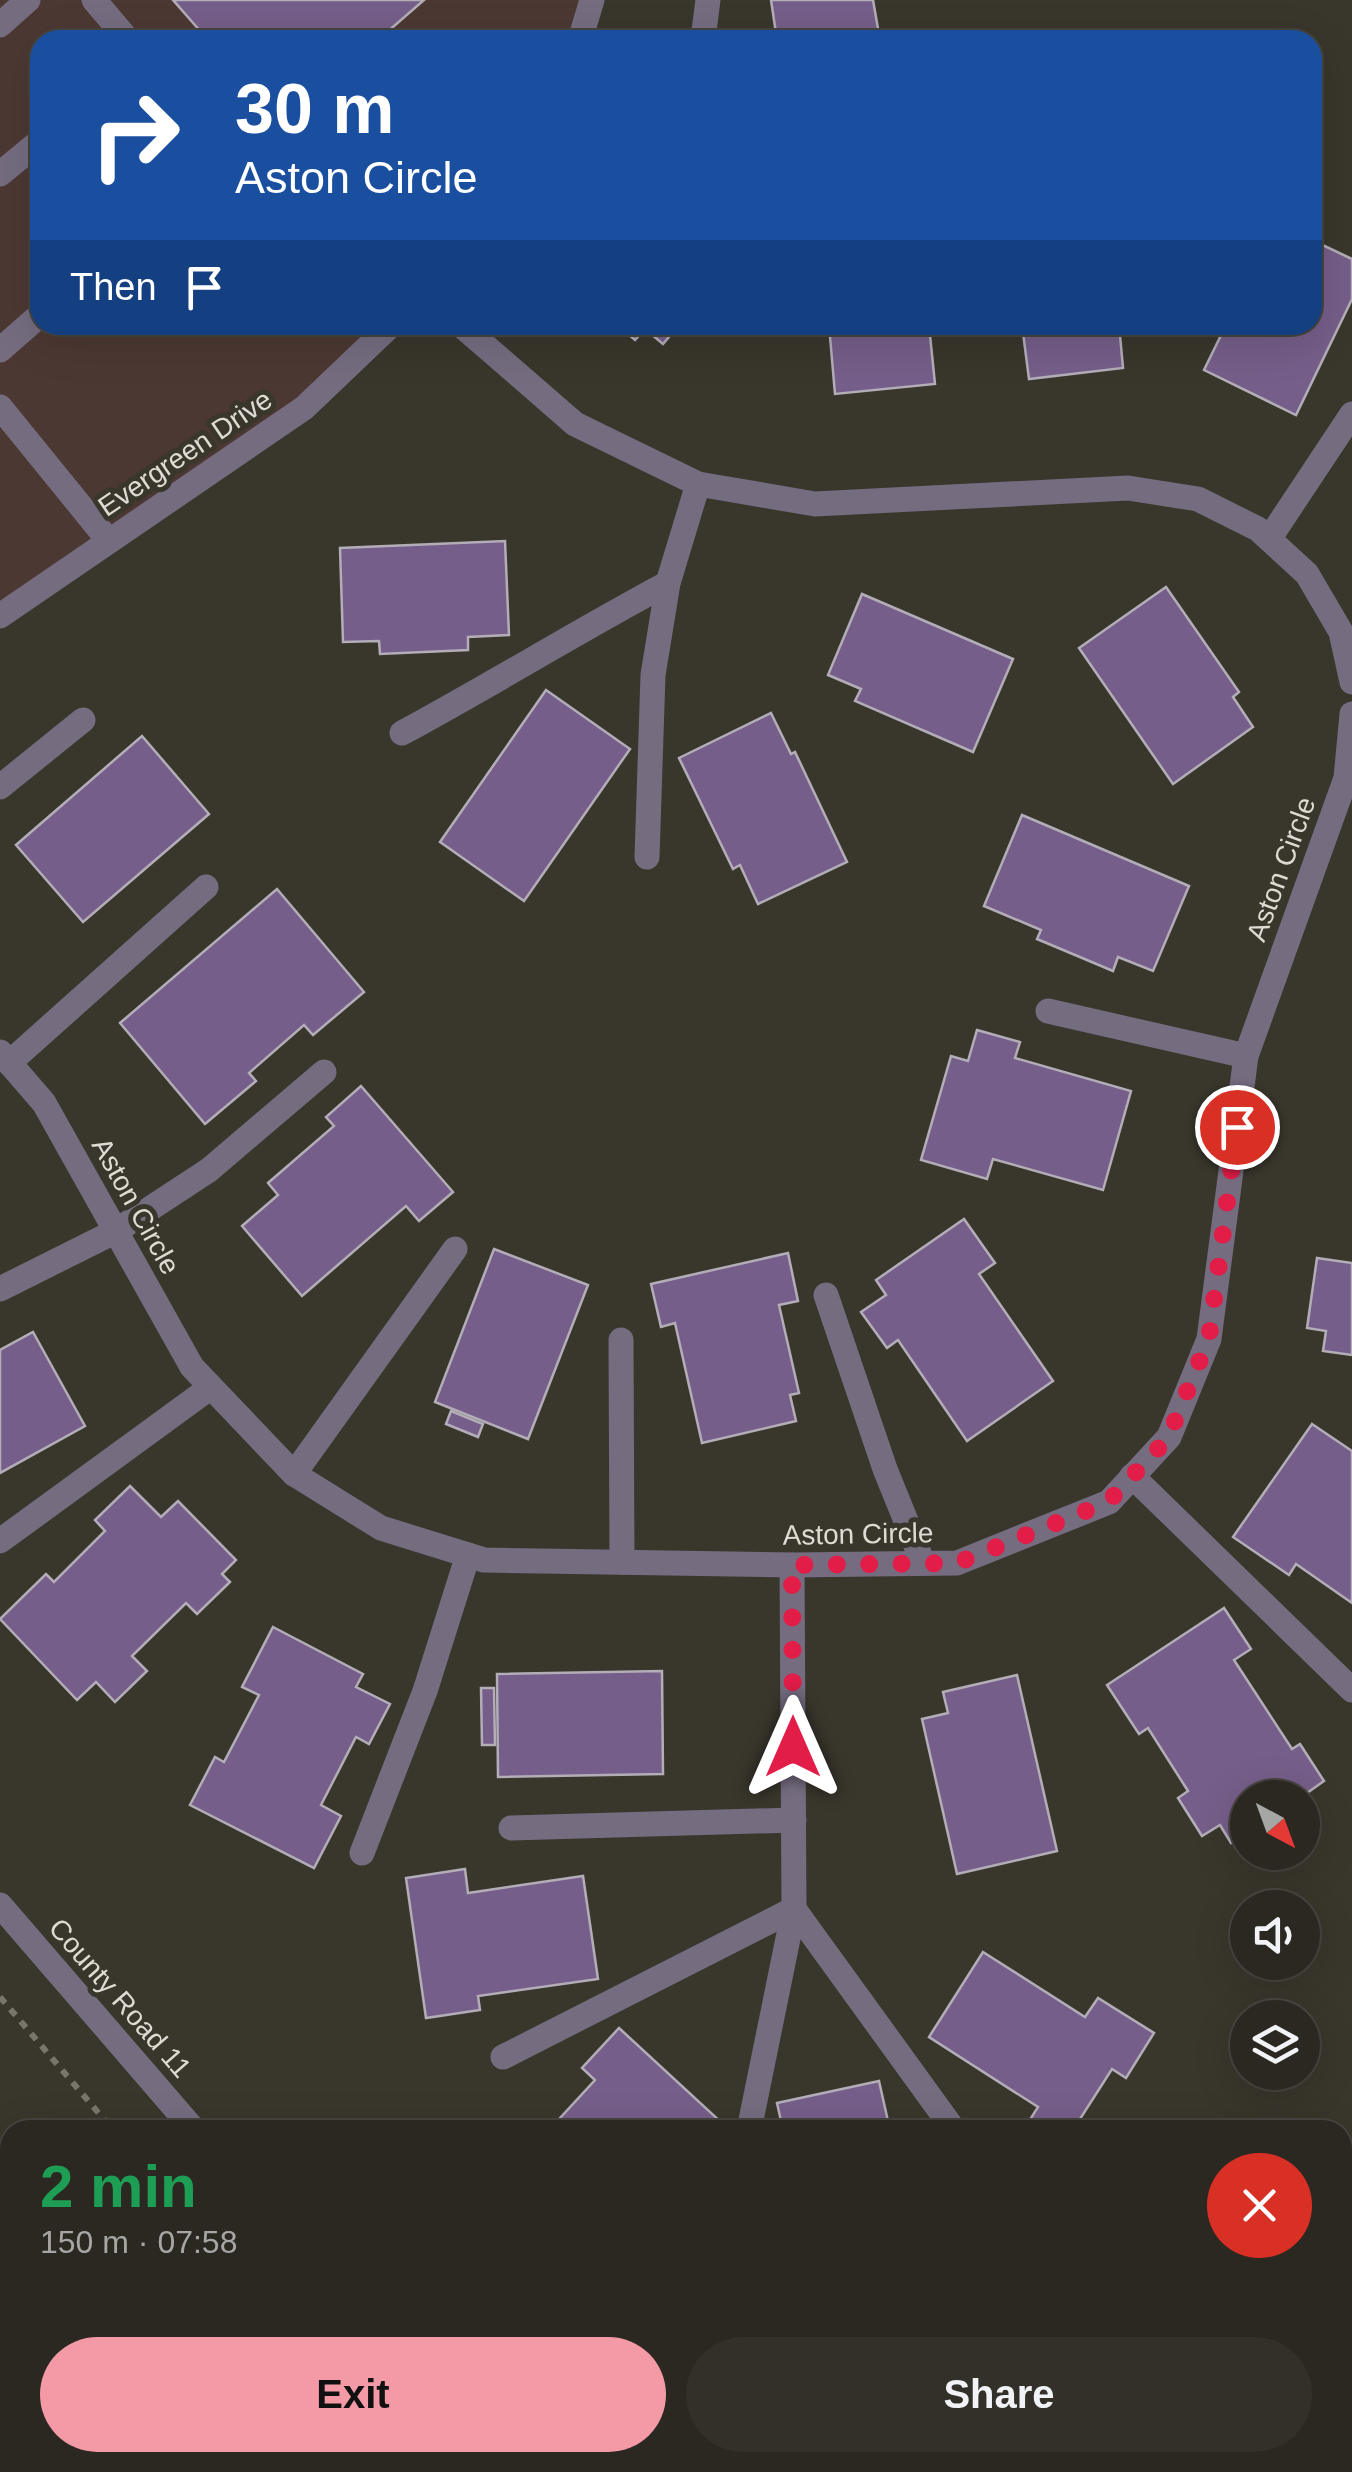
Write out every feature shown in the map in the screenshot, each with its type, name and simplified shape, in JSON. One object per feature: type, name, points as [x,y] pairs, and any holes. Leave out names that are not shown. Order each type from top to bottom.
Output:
[{"type":"street","points":[[0,25],[28,0]]},
{"type":"street","points":[[94,0],[120,30]]},
{"type":"street","points":[[583,30],[592,0]]},
{"type":"street","points":[[704,30],[708,0]]},
{"type":"street","points":[[0,174],[30,148]]},
{"type":"street","points":[[0,350],[30,324]]},
{"type":"street","name":"Evergreen Drive","points":[[0,616],[304,408],[377,335]]},
{"type":"street","points":[[473,335],[575,424],[698,484],[815,504],[1128,488],[1198,498],[1258,529],[1341,611],[1341,632],[1352,682]]},
{"type":"street","points":[[0,407],[109,541]]},
{"type":"street","points":[[1269,539],[1352,414]]},
{"type":"street","points":[[648,858],[654,675],[668,583],[698,484]]},
{"type":"street","points":[[402,733],[668,583]]},
{"type":"street","name":"Aston Circle","points":[[5,1058],[44,1103],[192,1367],[294,1474],[380,1528],[484,1560],[792,1565],[957,1563],[1108,1502],[1168,1438],[1209,1338],[1246,1056],[1346,778],[1352,714]]},
{"type":"street","points":[[0,788],[82,720]]},
{"type":"street","points":[[5,1058],[206,887]]},
{"type":"street","points":[[1048,1011],[1246,1056]]},
{"type":"street","points":[[0,1289],[116,1232],[209,1170],[324,1072]]},
{"type":"street","points":[[294,1474],[456,1249]]},
{"type":"street","points":[[826,1295],[923,1564]]},
{"type":"street","points":[[620,1340],[622,1562]]},
{"type":"street","points":[[0,1541],[211,1386]]},
{"type":"street","points":[[1132,1476],[1352,1690]]},
{"type":"street","points":[[362,1853],[426,1691],[468,1556]]},
{"type":"street","points":[[751,2120],[794,1909],[792,1565]]},
{"type":"street","points":[[511,1828],[794,1820]]},
{"type":"street","name":"County Road 11","points":[[0,1906],[185,2120]]},
{"type":"street","points":[[502,2057],[794,1909]]},
{"type":"street","points":[[794,1909],[947,2120]]},
{"type":"path","points":[[0,1997],[105,2120]]},
{"type":"shaded area","points":[[0,0],[592,0],[583,30],[30,30],[30,335],[381,335],[304,408],[0,616]]},
{"type":"building","points":[[173,0],[424,0],[390,30],[199,30]]},
{"type":"building","points":[[771,0],[873,0],[878,30],[776,30]]},
{"type":"building","points":[[1322,245],[1352,259],[1352,299],[1296,415],[1204,370],[1221,335],[1322,335]]},
{"type":"building","points":[[652,335],[671,335],[663,344]]},
{"type":"building","points":[[830,335],[930,335],[935,384],[835,394]]},
{"type":"building","points":[[1023,335],[1120,335],[1123,368],[1029,379]]},
{"type":"building","points":[[505,541],[509,635],[468,637],[468,650],[380,654],[379,641],[343,642],[340,548]]},
{"type":"building","points":[[1166,587],[1239,692],[1233,697],[1253,727],[1173,784],[1079,648]]},
{"type":"building","points":[[862,594],[1013,659],[973,752],[855,701],[861,689],[828,675]]},
{"type":"building","points":[[546,690],[630,749],[524,901],[440,842]]},
{"type":"building","points":[[771,713],[791,754],[795,752],[847,862],[758,904],[740,865],[733,869],[679,758]]},
{"type":"building","points":[[142,736],[209,814],[83,922],[16,845]]},
{"type":"building","points":[[1022,815],[1189,886],[1153,971],[1118,957],[1113,971],[1037,939],[1041,930],[984,906]]},
{"type":"building","points":[[277,889],[364,992],[313,1035],[304,1025],[249,1073],[256,1081],[205,1124],[120,1023]]},
{"type":"building","points":[[977,1030],[1020,1042],[1015,1058],[1131,1091],[1103,1190],[993,1159],[987,1179],[921,1160],[951,1056],[968,1061]]},
{"type":"building","points":[[361,1086],[453,1192],[419,1221],[406,1206],[302,1296],[242,1226],[278,1195],[268,1183],[334,1126],[326,1117]]},
{"type":"building","points":[[964,1219],[995,1263],[979,1274],[1053,1381],[967,1441],[898,1340],[887,1348],[861,1312],[886,1295],[876,1280]]},
{"type":"building","points":[[494,1249],[588,1285],[528,1439],[435,1402]]},
{"type":"building","points":[[788,1253],[798,1301],[779,1305],[799,1393],[790,1395],[796,1421],[702,1443],[675,1323],[661,1327],[651,1284]]},
{"type":"building","points":[[1317,1258],[1352,1263],[1352,1355],[1323,1351],[1326,1331],[1307,1328]]},
{"type":"building","points":[[33,1332],[85,1426],[0,1473],[0,1350]]},
{"type":"building","points":[[451,1411],[483,1424],[478,1437],[446,1424]]},
{"type":"building","points":[[1312,1424],[1352,1451],[1352,1603],[1296,1564],[1289,1575],[1233,1537]]},
{"type":"building","points":[[130,1486],[161,1517],[178,1501],[236,1560],[222,1574],[230,1582],[197,1614],[186,1603],[132,1656],[147,1671],[115,1702],[96,1682],[77,1700],[0,1619],[46,1574],[54,1582],[105,1531],[95,1520]]},
{"type":"building","points":[[1224,1608],[1251,1649],[1234,1660],[1292,1749],[1300,1744],[1324,1781],[1230,1780],[1230,1841],[1220,1825],[1202,1836],[1178,1798],[1188,1791],[1148,1728],[1139,1734],[1107,1685]]},
{"type":"building","points":[[273,1627],[363,1674],[356,1687],[390,1704],[369,1744],[356,1737],[321,1805],[341,1816],[314,1868],[190,1805],[215,1757],[224,1762],[259,1695],[242,1687]]},
{"type":"building","points":[[662,1671],[663,1774],[498,1777],[497,1674]]},
{"type":"building","points":[[1017,1675],[1057,1851],[957,1874],[922,1719],[948,1713],[943,1692]]},
{"type":"building","points":[[481,1688],[494,1688],[495,1745],[482,1745]]},
{"type":"building","points":[[465,1869],[468,1893],[583,1876],[598,1979],[478,1996],[480,2010],[426,2018],[406,1878]]},
{"type":"building","points":[[983,1952],[1085,2017],[1098,1998],[1154,2033],[1126,2078],[1112,2069],[1079,2120],[1034,2120],[1031,2118],[1038,2107],[929,2037]]},
{"type":"building","points":[[619,2028],[719,2120],[558,2120],[595,2080],[582,2068]]},
{"type":"building","points":[[879,2081],[888,2120],[781,2120],[777,2103]]},
{"type":"route","points":[[793,1747],[792,1565],[957,1563],[1108,1502],[1168,1438],[1209,1338],[1237,1127]]}]
